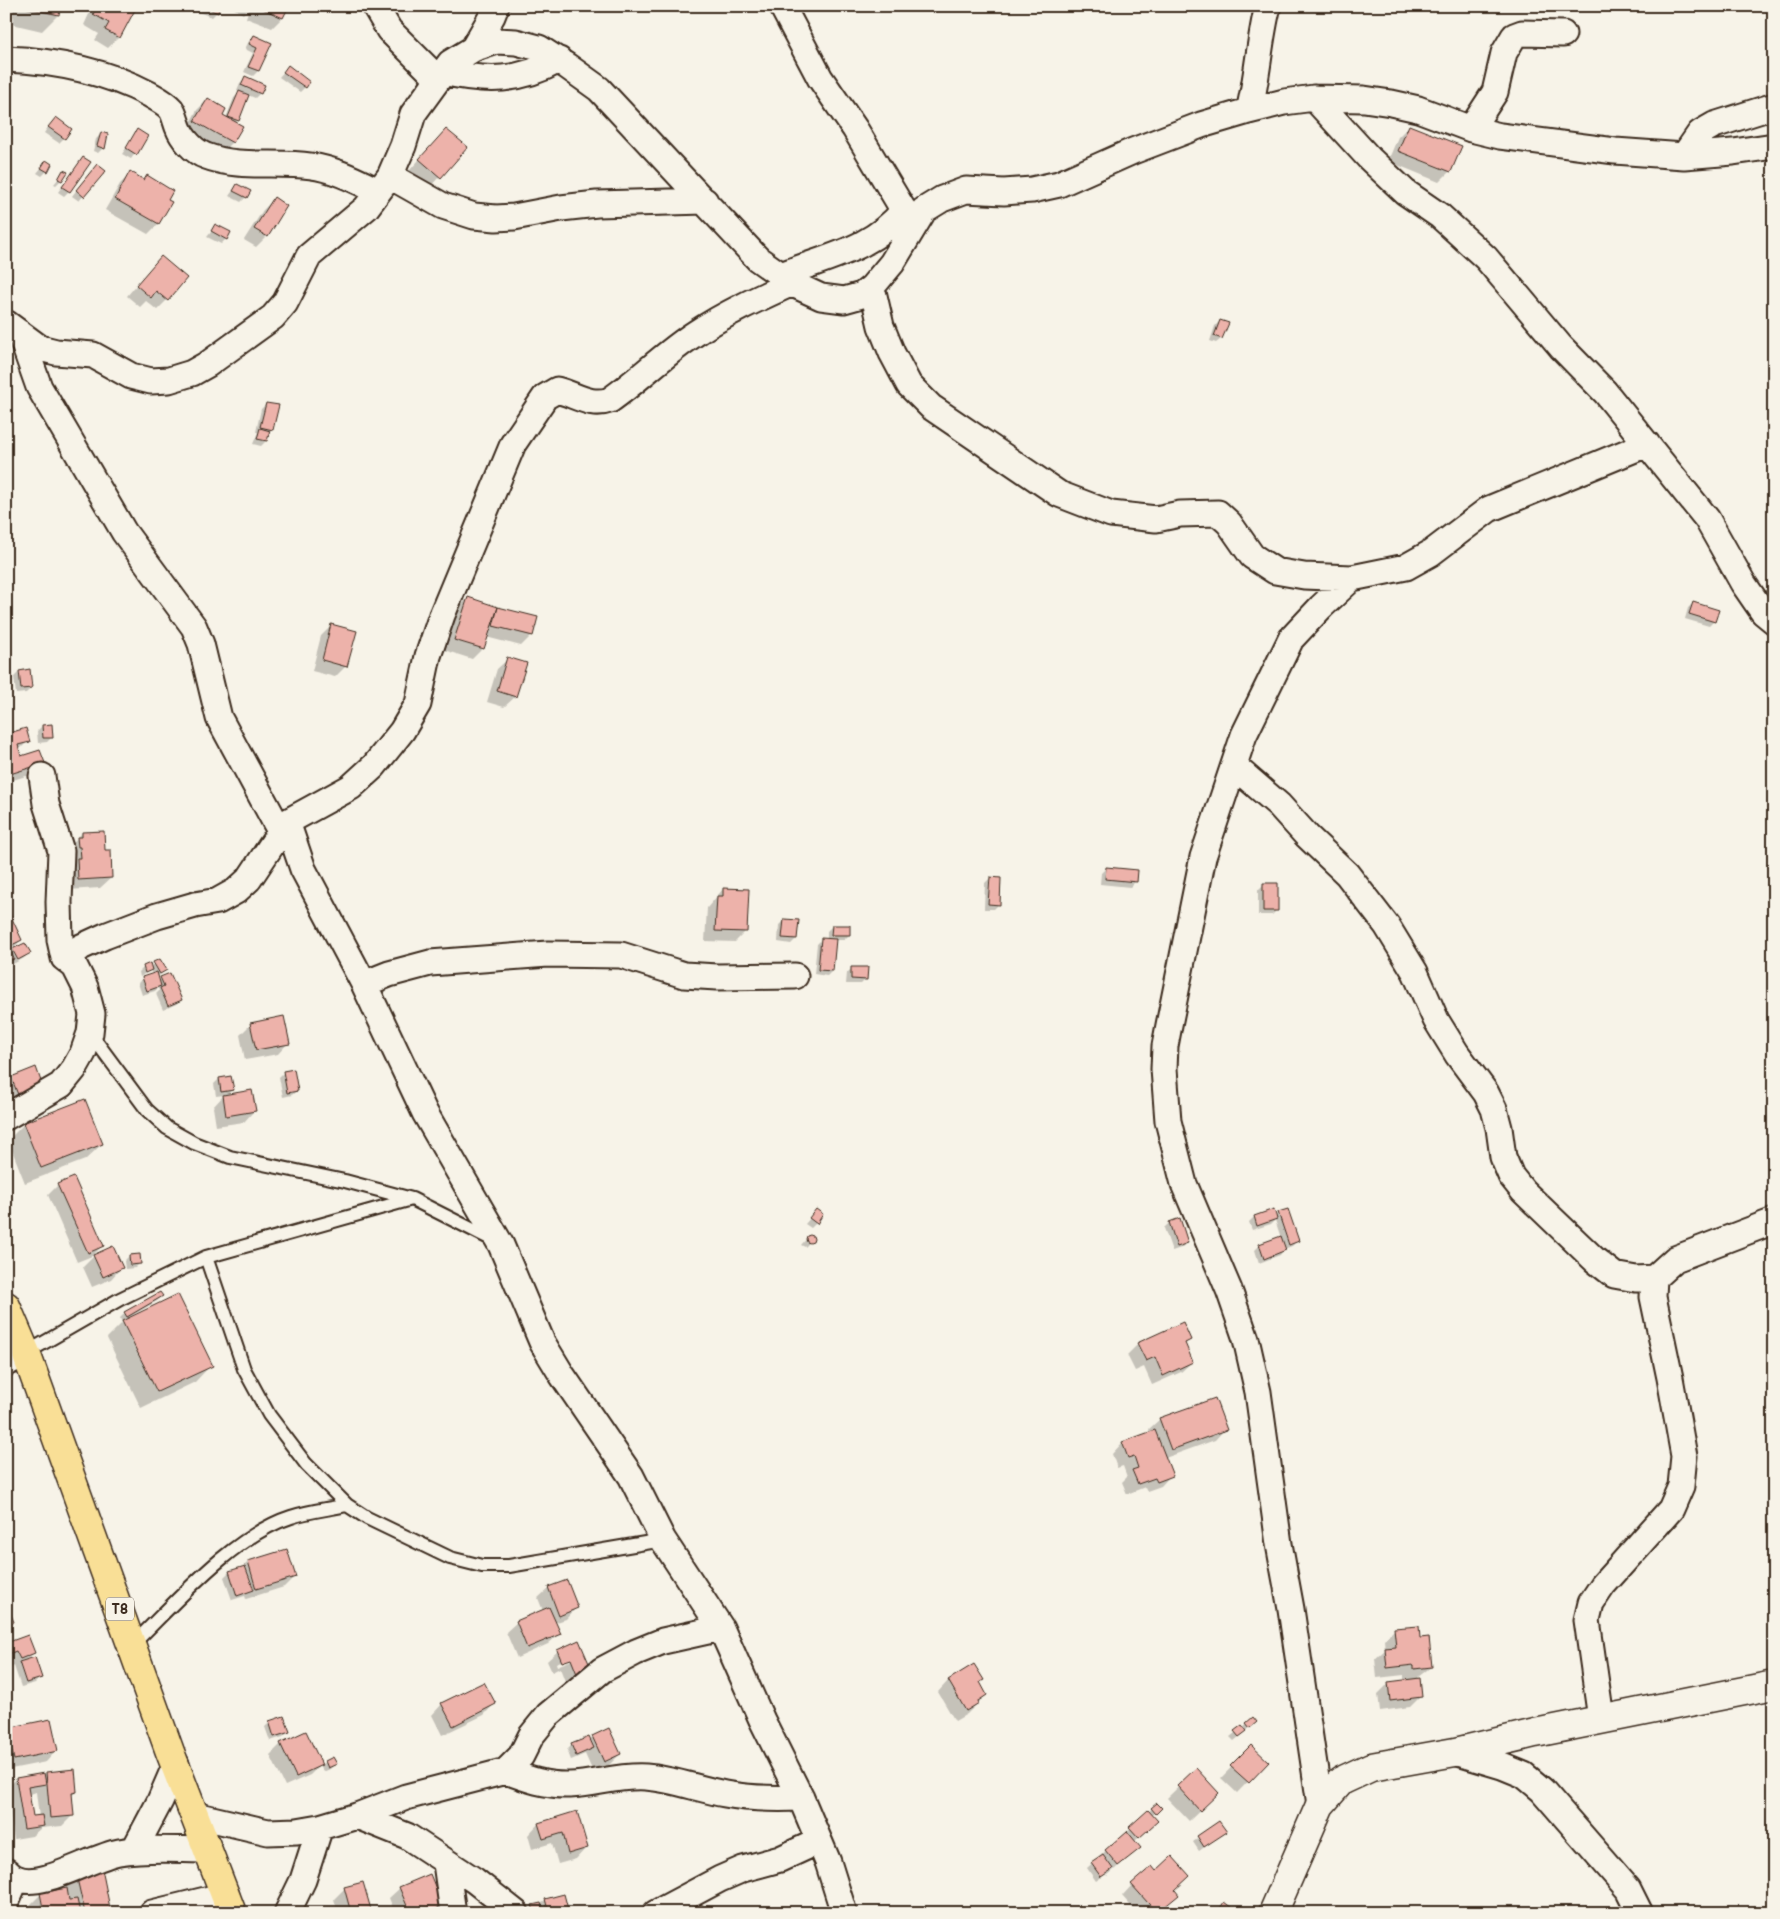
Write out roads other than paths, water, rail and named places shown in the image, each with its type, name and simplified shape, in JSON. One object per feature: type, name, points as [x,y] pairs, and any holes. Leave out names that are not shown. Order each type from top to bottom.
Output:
[{"type":"highway","name":"T8","points":[[6,1306],[16,1358],[133,1644],[229,1904]]},
{"type":"street","points":[[375,6],[389,30],[441,76],[491,79],[508,78],[530,74],[559,60]]},
{"type":"street","points":[[473,49],[496,6]]},
{"type":"street","points":[[13,328],[40,348],[56,352],[93,355],[131,376],[151,380],[168,380],[192,373],[208,364],[273,317],[285,303],[309,256],[366,208],[384,184],[403,146],[414,114],[450,63],[473,49],[497,41],[516,42],[539,48],[599,89],[639,134],[705,201],[758,259],[786,279],[821,297],[844,300],[862,295],[872,287],[892,263],[905,243],[909,218],[855,129],[820,78],[782,6]]},
{"type":"street","points":[[1249,110],[1256,86],[1264,21],[1268,6]]},
{"type":"street","points":[[1472,129],[1495,92],[1504,54],[1514,36],[1522,33],[1563,34]]},
{"type":"street","points":[[6,59],[81,68],[137,88],[156,98],[171,110],[180,133],[191,146],[204,156],[248,164],[294,164],[328,169],[384,184],[474,216],[514,217],[560,208],[597,204],[705,201]]},
{"type":"street","points":[[1314,98],[1405,192],[1440,216],[1486,258],[1561,347],[1605,392],[1707,519],[1743,583],[1763,612],[1774,621]]},
{"type":"street","points":[[74,966],[74,952],[81,947],[157,916],[195,905],[218,901],[236,891],[249,878],[284,827],[351,788],[374,766],[402,731],[418,704],[428,656],[442,615],[513,444],[545,396],[557,390],[593,403],[600,404],[610,400],[694,334],[808,264],[843,254],[862,245],[894,222],[909,218],[942,199],[966,190],[1004,192],[1032,190],[1059,184],[1201,125],[1249,110],[1314,98],[1364,99],[1391,103],[1434,114],[1472,129],[1500,136],[1615,151],[1684,156],[1774,146]]},
{"type":"street","points":[[1684,156],[1700,134],[1714,125],[1774,106]]},
{"type":"street","points":[[872,287],[881,326],[892,353],[909,385],[930,408],[1059,494],[1110,514],[1156,519],[1180,514],[1218,513],[1229,523],[1252,556],[1275,571],[1304,576],[1352,578],[1406,567],[1431,553],[1490,509],[1647,444]]},
{"type":"street","points":[[13,328],[39,387],[117,521],[194,627],[201,644],[219,718],[284,827],[364,984],[425,1113],[501,1245],[542,1342],[562,1375],[631,1476],[663,1540],[721,1628],[762,1720],[801,1798],[828,1862],[844,1913]]},
{"type":"street","points":[[1320,1805],[1291,1609],[1276,1526],[1258,1392],[1246,1339],[1229,1290],[1184,1184],[1174,1147],[1165,1093],[1165,1046],[1203,857],[1244,736],[1291,639],[1352,578]]},
{"type":"street","points":[[1234,766],[1279,805],[1307,836],[1347,874],[1388,926],[1415,972],[1436,1020],[1457,1054],[1486,1093],[1496,1119],[1503,1156],[1511,1176],[1523,1191],[1595,1260],[1614,1275],[1636,1280],[1654,1278],[1675,1259],[1774,1221]]},
{"type":"street","points":[[6,1117],[61,1084],[74,1069],[83,1053],[90,1033],[91,1008],[85,987],[74,966],[64,958],[60,940],[61,851],[46,804],[42,776]]},
{"type":"street","points":[[364,984],[389,974],[430,963],[548,954],[621,955],[684,975],[734,977],[794,976]]},
{"type":"street","points":[[1601,1719],[1587,1620],[1591,1603],[1602,1585],[1670,1509],[1681,1486],[1684,1456],[1653,1297],[1654,1278]]},
{"type":"street","points":[[195,1815],[268,1832],[297,1831],[320,1827],[406,1798],[506,1771],[521,1756],[531,1736],[548,1715],[602,1670],[636,1652],[663,1641],[721,1628]]},
{"type":"street","points":[[1273,1913],[1320,1805],[1341,1781],[1371,1767],[1455,1752],[1601,1719],[1774,1684]]},
{"type":"street","points":[[1455,1752],[1502,1766],[1524,1775],[1542,1790],[1628,1889],[1640,1913]]},
{"type":"street","points":[[134,1850],[160,1801],[176,1764]]},
{"type":"street","points":[[506,1771],[538,1782],[553,1784],[570,1785],[603,1779],[644,1777],[662,1779],[723,1794],[744,1797],[765,1799],[801,1798]]},
{"type":"street","points":[[357,1816],[406,1836],[474,1880],[516,1913]]},
{"type":"street","points":[[287,1913],[303,1880],[320,1827]]},
{"type":"street","points":[[656,1913],[720,1879],[743,1869],[780,1859],[819,1841]]},
{"type":"street","points":[[6,1902],[11,1875],[30,1880],[45,1879],[117,1852],[134,1850],[208,1850]]},
{"type":"street","points":[[446,1863],[453,1913]]},
{"type":"street","points":[[152,1913],[229,1904]]},
{"type":"lane","points":[[90,1033],[147,1110],[167,1128],[194,1143],[246,1161],[345,1181],[412,1199],[501,1245]]},
{"type":"lane","points":[[16,1358],[120,1299],[206,1258],[412,1199]]},
{"type":"lane","points":[[206,1258],[244,1369],[269,1415],[306,1464],[347,1505],[367,1518],[450,1558],[482,1566],[509,1566],[663,1540]]},
{"type":"lane","points":[[133,1644],[219,1561],[251,1536],[290,1517],[347,1505]]}]
